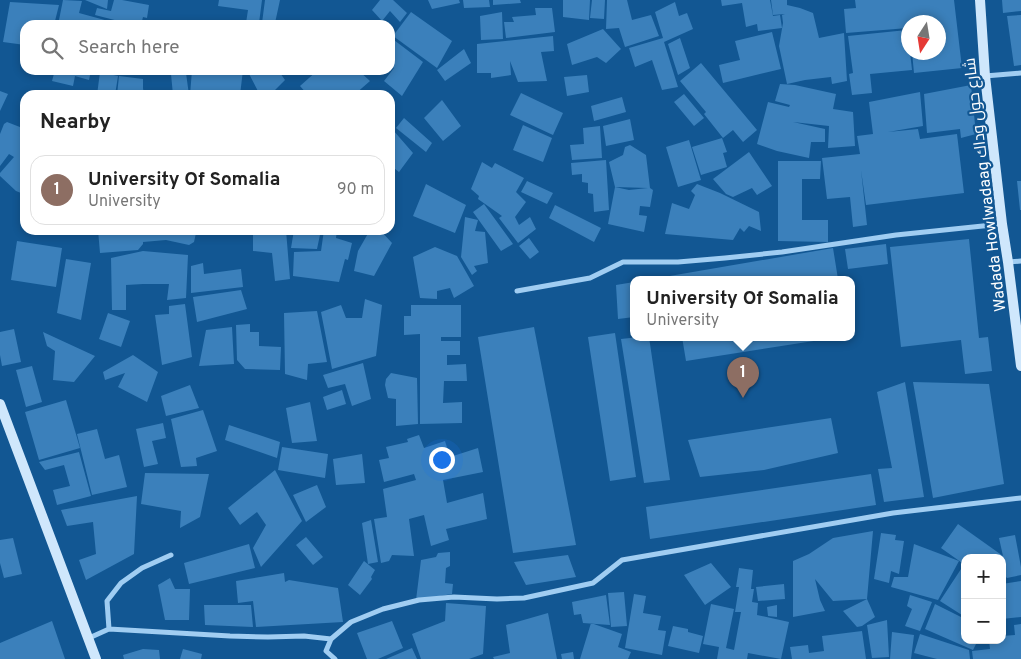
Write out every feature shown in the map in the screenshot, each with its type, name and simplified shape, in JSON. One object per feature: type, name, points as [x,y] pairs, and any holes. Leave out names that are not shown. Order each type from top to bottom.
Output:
[{"type":"street","name":"Wadada Howlwadaag شارع حول وداك","points":[[980,0],[1002,224],[1021,366]]},
{"type":"street","points":[[986,76],[1021,73]]},
{"type":"street","points":[[517,291],[590,278],[623,262],[678,262],[725,258],[782,252],[896,235],[1002,224]]},
{"type":"street","points":[[1008,262],[1021,261]]},
{"type":"street","points":[[0,404],[2,417],[96,659]]},
{"type":"street","points":[[335,659],[326,652],[331,639],[351,622],[382,609],[419,600],[454,597],[524,598],[593,583],[622,560],[893,513],[1021,498]]},
{"type":"street","points":[[109,629],[107,601],[120,583],[142,568],[171,554]]},
{"type":"street","points":[[89,638],[109,629],[230,636],[304,636],[331,639]]},
{"type":"building","points":[[63,0],[82,1],[79,13],[105,20],[59,20]]},
{"type":"building","points":[[85,0],[108,0],[107,9]]},
{"type":"building","points":[[114,0],[149,5],[147,18],[143,17],[142,20],[114,20],[95,15],[97,8],[111,11]]},
{"type":"building","points":[[219,0],[262,0],[259,20],[246,20],[248,10],[218,6]]},
{"type":"building","points":[[265,0],[280,0],[276,20],[262,20]]},
{"type":"building","points":[[380,0],[393,0],[407,13],[400,22],[390,11],[381,20],[372,10]]},
{"type":"building","points":[[428,0],[459,0],[460,3],[432,9]]},
{"type":"building","points":[[463,0],[489,0],[490,7],[464,8]]},
{"type":"building","points":[[493,0],[520,0],[521,3],[493,5]]},
{"type":"building","points":[[563,0],[590,0],[589,20],[563,17]]},
{"type":"building","points":[[592,0],[605,0],[604,19],[590,18]]},
{"type":"building","points":[[607,0],[627,0],[632,20],[651,15],[659,36],[625,47],[619,28],[606,29]]},
{"type":"building","points":[[721,0],[770,0],[773,16],[780,15],[782,28],[758,31],[757,24],[746,27],[742,3],[722,6]]},
{"type":"building","points":[[771,0],[787,0],[787,5],[813,13],[819,38],[844,33],[847,81],[832,84],[831,77],[787,84],[779,46],[783,23],[782,15],[785,14],[773,15]]},
{"type":"building","points":[[855,0],[954,0],[962,68],[914,73],[913,60],[946,60],[946,15],[901,15],[901,29],[846,33],[844,9],[856,8]]},
{"type":"building","points":[[1002,0],[1021,0],[1021,11],[1003,13]]},
{"type":"building","points":[[10,2],[59,5],[55,20],[20,20],[20,44],[3,42]]},
{"type":"building","points":[[675,2],[679,16],[687,13],[693,29],[664,42],[678,87],[662,90],[652,60],[635,67],[629,48],[663,38],[655,12]]},
{"type":"building","points":[[535,8],[552,8],[555,32],[506,38],[504,22],[514,22],[512,17],[536,15]]},
{"type":"building","points":[[411,12],[452,41],[437,68],[395,37],[395,33]]},
{"type":"building","points":[[502,12],[503,39],[481,40],[480,16]]},
{"type":"building","points":[[1021,15],[1021,65],[1014,66],[1007,16]]},
{"type":"building","points":[[603,29],[621,49],[606,63],[597,57],[572,65],[567,44]]},
{"type":"building","points":[[901,31],[901,60],[911,60],[912,70],[870,74],[872,93],[852,95],[849,74],[853,73],[848,36]]},
{"type":"building","points":[[772,32],[781,69],[723,83],[719,65],[740,60],[735,41]]},
{"type":"building","points":[[553,36],[554,51],[541,52],[547,81],[518,82],[510,61],[511,75],[491,78],[491,73],[477,73],[477,44]]},
{"type":"building","points":[[680,38],[690,68],[678,75],[668,44]]},
{"type":"building","points":[[395,41],[423,62],[402,96],[384,81],[389,75],[395,75]]},
{"type":"building","points":[[464,49],[471,63],[445,81],[437,70]]},
{"type":"building","points":[[701,63],[757,130],[743,142],[733,130],[723,138],[704,114],[706,112],[680,81]]},
{"type":"building","points":[[54,75],[90,75],[89,80],[75,76],[73,86],[52,81]]},
{"type":"building","points":[[100,75],[118,76],[116,90],[98,90]]},
{"type":"building","points":[[171,75],[186,75],[188,90],[173,90]]},
{"type":"building","points":[[192,75],[242,75],[241,90],[190,90]]},
{"type":"building","points":[[250,75],[282,75],[285,80],[275,90],[257,90]]},
{"type":"building","points":[[312,75],[363,75],[370,81],[360,90],[304,90],[300,86]]},
{"type":"building","points":[[587,75],[589,92],[567,96],[564,77]]},
{"type":"building","points":[[119,76],[143,79],[143,90],[118,90]]},
{"type":"building","points":[[780,84],[795,85],[836,94],[833,109],[853,112],[855,146],[828,148],[829,126],[793,122],[825,129],[825,142],[811,142],[809,158],[777,151],[757,144],[768,102],[789,107],[790,105],[775,101]]},
{"type":"building","points":[[971,85],[976,134],[961,138],[960,129],[927,133],[924,94]]},
{"type":"building","points":[[0,91],[8,94],[0,111]]},
{"type":"building","points":[[920,92],[923,126],[888,132],[918,129],[920,139],[957,134],[964,193],[866,205],[861,170],[867,225],[853,227],[850,197],[827,199],[822,158],[860,154],[857,136],[873,134],[869,102]]},
{"type":"building","points":[[521,93],[563,113],[553,135],[510,115]]},
{"type":"building","points":[[684,94],[704,118],[694,126],[674,102]]},
{"type":"building","points":[[622,97],[626,112],[594,121],[591,106]]},
{"type":"building","points":[[442,100],[461,126],[443,141],[424,118]]},
{"type":"building","points":[[404,118],[432,143],[426,152],[396,128]]},
{"type":"building","points":[[630,119],[634,140],[606,146],[603,126]]},
{"type":"building","points":[[7,122],[20,127],[20,193],[0,176],[0,173],[14,157],[9,154],[0,166],[0,134],[4,124]]},
{"type":"building","points":[[523,125],[552,138],[543,162],[513,150]]},
{"type":"building","points":[[600,126],[602,158],[572,160],[570,145],[584,144],[583,128]]},
{"type":"building","points":[[395,132],[413,153],[399,172],[395,169]]},
{"type":"building","points":[[722,138],[727,152],[723,153],[727,167],[701,175],[692,147]]},
{"type":"building","points":[[689,140],[701,180],[678,187],[666,147]]},
{"type":"building","points":[[630,145],[646,155],[650,188],[653,190],[650,207],[640,206],[639,215],[647,216],[644,232],[608,224],[615,187],[609,162],[623,155],[625,147]],"holes":[[[615,187],[648,188],[629,190]]]},
{"type":"building","points":[[749,152],[772,186],[757,195],[752,188],[733,197],[726,194],[713,179]]},
{"type":"building","points":[[606,160],[609,210],[594,212],[593,194],[588,193],[588,183],[582,182],[582,174],[572,175],[571,163]]},
{"type":"building","points":[[778,161],[821,161],[820,179],[802,179],[802,220],[828,220],[828,242],[778,241]]},
{"type":"building","points":[[482,162],[492,168],[495,163],[524,178],[516,192],[526,202],[515,217],[519,225],[530,217],[536,229],[518,243],[499,218],[502,216],[478,199],[479,196],[471,189]]},
{"type":"building","points":[[527,181],[553,193],[547,204],[521,192]]},
{"type":"building","points":[[1017,181],[1021,181],[1021,210],[1020,210]]},
{"type":"building","points":[[426,184],[466,205],[455,233],[413,216]]},
{"type":"building","points":[[697,184],[759,212],[761,231],[749,226],[744,232],[740,228],[733,240],[665,234],[672,203],[689,209],[695,195],[691,191]]},
{"type":"building","points":[[484,204],[513,244],[501,251],[473,212]]},
{"type":"building","points":[[555,205],[601,228],[594,242],[549,218]]},
{"type":"building","points":[[465,217],[478,220],[475,231],[485,232],[488,263],[474,266],[477,271],[472,275],[461,257]]},
{"type":"building","points":[[98,235],[196,235],[194,242],[189,245],[166,240],[143,242],[138,250],[100,253]]},
{"type":"building","points":[[253,235],[286,235],[290,279],[275,281],[272,253],[253,251]]},
{"type":"building","points":[[293,235],[320,235],[317,249],[291,248]]},
{"type":"building","points":[[323,235],[336,235],[336,238],[352,243],[348,260],[345,259],[339,282],[293,276],[294,252],[321,251]]},
{"type":"building","points":[[367,235],[385,235],[392,243],[374,276],[354,271],[358,251]]},
{"type":"building","points":[[529,238],[539,252],[530,259],[519,246]]},
{"type":"building","points":[[969,239],[979,338],[988,337],[992,371],[965,374],[961,340],[901,347],[890,247]]},
{"type":"building","points":[[17,241],[62,248],[56,287],[11,280]]},
{"type":"building","points":[[886,244],[888,264],[848,269],[845,249]]},
{"type":"building","points":[[435,247],[457,256],[474,286],[454,298],[450,288],[437,291],[437,299],[420,298],[413,257]]},
{"type":"building","points":[[833,248],[838,276],[670,276]]},
{"type":"building","points":[[143,251],[188,255],[186,298],[167,300],[169,284],[126,285],[126,310],[112,310],[111,258]]},
{"type":"building","points":[[66,259],[91,263],[81,320],[57,313]]},
{"type":"building","points":[[203,263],[204,274],[241,269],[243,287],[191,293],[191,266]]},
{"type":"building","points":[[630,283],[630,318],[618,319],[616,285]]},
{"type":"building","points":[[241,290],[247,309],[197,322],[193,297]]},
{"type":"building","points":[[365,299],[382,305],[376,356],[332,369],[321,312],[341,305],[346,318],[362,318]]},
{"type":"building","points":[[185,304],[192,357],[162,365],[155,315],[169,314],[169,306]]},
{"type":"building","points":[[411,305],[461,305],[461,337],[441,337],[441,341],[460,341],[460,355],[447,355],[447,365],[466,364],[467,381],[444,381],[443,403],[462,402],[462,423],[420,424],[420,334],[404,335],[404,316],[411,316]]},
{"type":"building","points":[[317,311],[327,362],[308,364],[307,380],[285,374],[284,313]]},
{"type":"building","points":[[108,313],[130,321],[121,347],[99,339]]},
{"type":"building","points":[[250,324],[250,332],[259,332],[259,346],[281,347],[280,370],[245,369],[237,360],[236,325]]},
{"type":"building","points":[[232,327],[234,364],[199,366],[206,330]]},
{"type":"building","points":[[534,327],[576,545],[513,553],[478,337]]},
{"type":"building","points":[[14,329],[21,362],[2,366],[0,332]]},
{"type":"building","points":[[43,332],[95,356],[74,382],[53,380],[55,351],[47,346]]},
{"type":"building","points":[[615,333],[636,477],[610,481],[588,337]]},
{"type":"building","points":[[630,338],[630,341],[650,341],[670,480],[644,483],[621,339]]},
{"type":"building","points":[[683,341],[814,341],[686,361]]},
{"type":"building","points":[[133,355],[158,372],[147,402],[118,387],[125,373],[105,380],[103,372]]},
{"type":"building","points":[[363,363],[371,399],[352,406],[345,384],[328,388],[323,375]]},
{"type":"building","points":[[32,366],[42,402],[26,407],[16,370]]},
{"type":"building","points":[[391,373],[417,378],[418,424],[396,426],[396,399],[388,398],[385,385],[386,379]]},
{"type":"building","points":[[905,382],[924,497],[884,502],[878,469],[892,468],[877,392]]},
{"type":"building","points":[[913,382],[989,384],[1004,484],[933,498]]},
{"type":"building","points":[[190,385],[199,408],[166,416],[161,396]]},
{"type":"building","points":[[342,390],[346,404],[327,410],[323,397]]},
{"type":"building","points":[[66,400],[80,448],[39,460],[25,412]]},
{"type":"building","points":[[310,402],[317,441],[292,443],[286,408]]},
{"type":"building","points":[[203,410],[217,451],[196,458],[197,466],[181,467],[171,419]]},
{"type":"building","points":[[831,418],[838,453],[764,470],[700,477],[688,440]]},
{"type":"building","points":[[163,423],[166,438],[152,441],[158,464],[144,467],[136,429]]},
{"type":"building","points":[[229,425],[280,442],[277,458],[225,440]]},
{"type":"building","points":[[97,429],[105,459],[119,455],[127,487],[92,495],[77,434]]},
{"type":"building","points":[[419,435],[424,448],[445,441],[450,457],[478,448],[483,472],[443,480],[447,503],[483,493],[487,519],[446,529],[449,540],[431,546],[424,515],[409,519],[414,556],[392,555],[389,561],[381,563],[374,519],[387,517],[383,489],[416,480],[414,474],[384,482],[379,460],[389,458],[386,447],[408,442],[407,439]]},
{"type":"building","points":[[282,447],[328,454],[325,478],[278,470]]},
{"type":"building","points":[[79,452],[91,496],[57,505],[53,490],[70,486],[64,465],[45,470],[39,462]]},
{"type":"building","points":[[362,454],[365,483],[336,485],[333,459]]},
{"type":"building","points":[[275,470],[302,521],[261,567],[253,548],[266,525],[257,512],[240,525],[228,508]]},
{"type":"building","points":[[145,473],[209,474],[200,517],[180,528],[181,511],[141,504]]},
{"type":"building","points":[[871,474],[876,505],[650,539],[646,507]]},
{"type":"building","points":[[317,485],[326,507],[306,522],[293,495]]},
{"type":"building","points":[[137,496],[134,554],[86,580],[79,560],[96,554],[93,522],[67,526],[61,510]]},
{"type":"building","points":[[371,520],[378,562],[368,564],[362,523]]},
{"type":"building","points":[[958,524],[1000,554],[961,554],[961,562],[941,548]]},
{"type":"building","points":[[873,531],[867,599],[833,601],[815,579],[825,611],[793,617],[793,561],[809,554],[833,538]]},
{"type":"building","points":[[881,533],[896,535],[895,540],[904,541],[899,574],[891,571],[889,583],[874,579]]},
{"type":"building","points":[[1015,535],[1021,575],[1007,578],[1006,554],[1003,554],[999,538]]},
{"type":"building","points":[[306,537],[323,557],[313,565],[296,545]]},
{"type":"building","points":[[13,538],[22,574],[4,578],[0,563],[0,540]]},
{"type":"building","points":[[249,544],[255,568],[189,584],[184,563]]},
{"type":"building","points":[[914,544],[959,561],[938,600],[891,587],[894,577],[908,577]]},
{"type":"building","points":[[450,552],[450,566],[446,568],[445,583],[453,584],[452,594],[416,600],[421,560],[436,557],[438,553]]},
{"type":"building","points":[[568,555],[576,577],[526,585],[514,562]]},
{"type":"building","points":[[364,561],[375,570],[371,577],[372,579],[360,595],[348,585]]},
{"type":"building","points":[[711,563],[731,587],[705,605],[684,575]]},
{"type":"building","points":[[739,568],[753,570],[751,589],[754,589],[752,602],[758,603],[757,615],[789,622],[781,659],[748,653],[747,659],[717,659],[719,647],[703,644],[711,604],[734,609],[726,648],[734,650],[741,612],[735,612],[739,587],[736,587]]},
{"type":"building","points":[[961,569],[961,614],[940,601]]},
{"type":"building","points":[[284,573],[285,582],[289,580],[338,588],[343,622],[256,627],[253,601],[238,603],[236,581]]},
{"type":"building","points":[[170,578],[175,589],[190,589],[189,620],[165,620],[158,585]]},
{"type":"building","points":[[1021,581],[1021,617],[1006,619],[1006,583]]},
{"type":"building","points":[[784,584],[785,599],[758,601],[756,587]]},
{"type":"building","points":[[624,592],[627,626],[611,627],[608,593]]},
{"type":"building","points":[[634,594],[646,596],[643,613],[661,616],[658,630],[666,631],[662,655],[625,648]]},
{"type":"building","points":[[606,595],[610,625],[583,623],[581,614],[574,615],[572,602]]},
{"type":"building","points":[[910,595],[932,602],[920,631],[905,626],[912,609],[907,606]]},
{"type":"building","points":[[867,599],[875,617],[862,626],[857,627],[843,611]]},
{"type":"building","points":[[446,603],[486,606],[483,654],[469,659],[421,659],[412,634],[445,621]]},
{"type":"building","points":[[935,604],[961,617],[961,644],[976,644],[973,650],[925,629]]},
{"type":"building","points":[[204,605],[251,605],[253,627],[205,625]]},
{"type":"building","points":[[777,605],[777,617],[768,616],[767,607]]},
{"type":"building","points":[[548,613],[557,659],[494,659],[493,657],[510,653],[506,625]]},
{"type":"building","points":[[887,620],[889,657],[872,658],[867,625]]},
{"type":"building","points":[[52,621],[65,659],[0,659],[0,643]]},
{"type":"building","points":[[392,621],[403,648],[378,659],[367,659],[357,633]]},
{"type":"building","points":[[591,623],[622,634],[618,647],[631,652],[628,659],[580,659]]},
{"type":"building","points":[[1021,624],[1021,659],[973,659],[972,651],[990,649],[989,644],[1006,644],[1006,636],[1015,635],[1014,625]]},
{"type":"building","points":[[673,626],[688,629],[688,632],[703,636],[699,653],[668,646]]},
{"type":"building","points":[[862,631],[866,659],[792,659],[790,647],[808,645],[809,653],[824,651],[822,636]]},
{"type":"building","points":[[892,632],[914,635],[911,659],[890,659]]},
{"type":"building","points":[[920,634],[969,650],[970,659],[937,659],[914,653]]},
{"type":"building","points":[[412,648],[417,659],[386,659]]},
{"type":"building","points":[[143,649],[159,650],[160,659],[124,659],[123,655]]},
{"type":"building","points":[[183,649],[202,654],[201,659],[180,659]]},
{"type":"building","points":[[573,652],[574,659],[562,659],[561,654]]},
{"type":"place","name":"University Of Somalia","points":[[743,398]]}]
